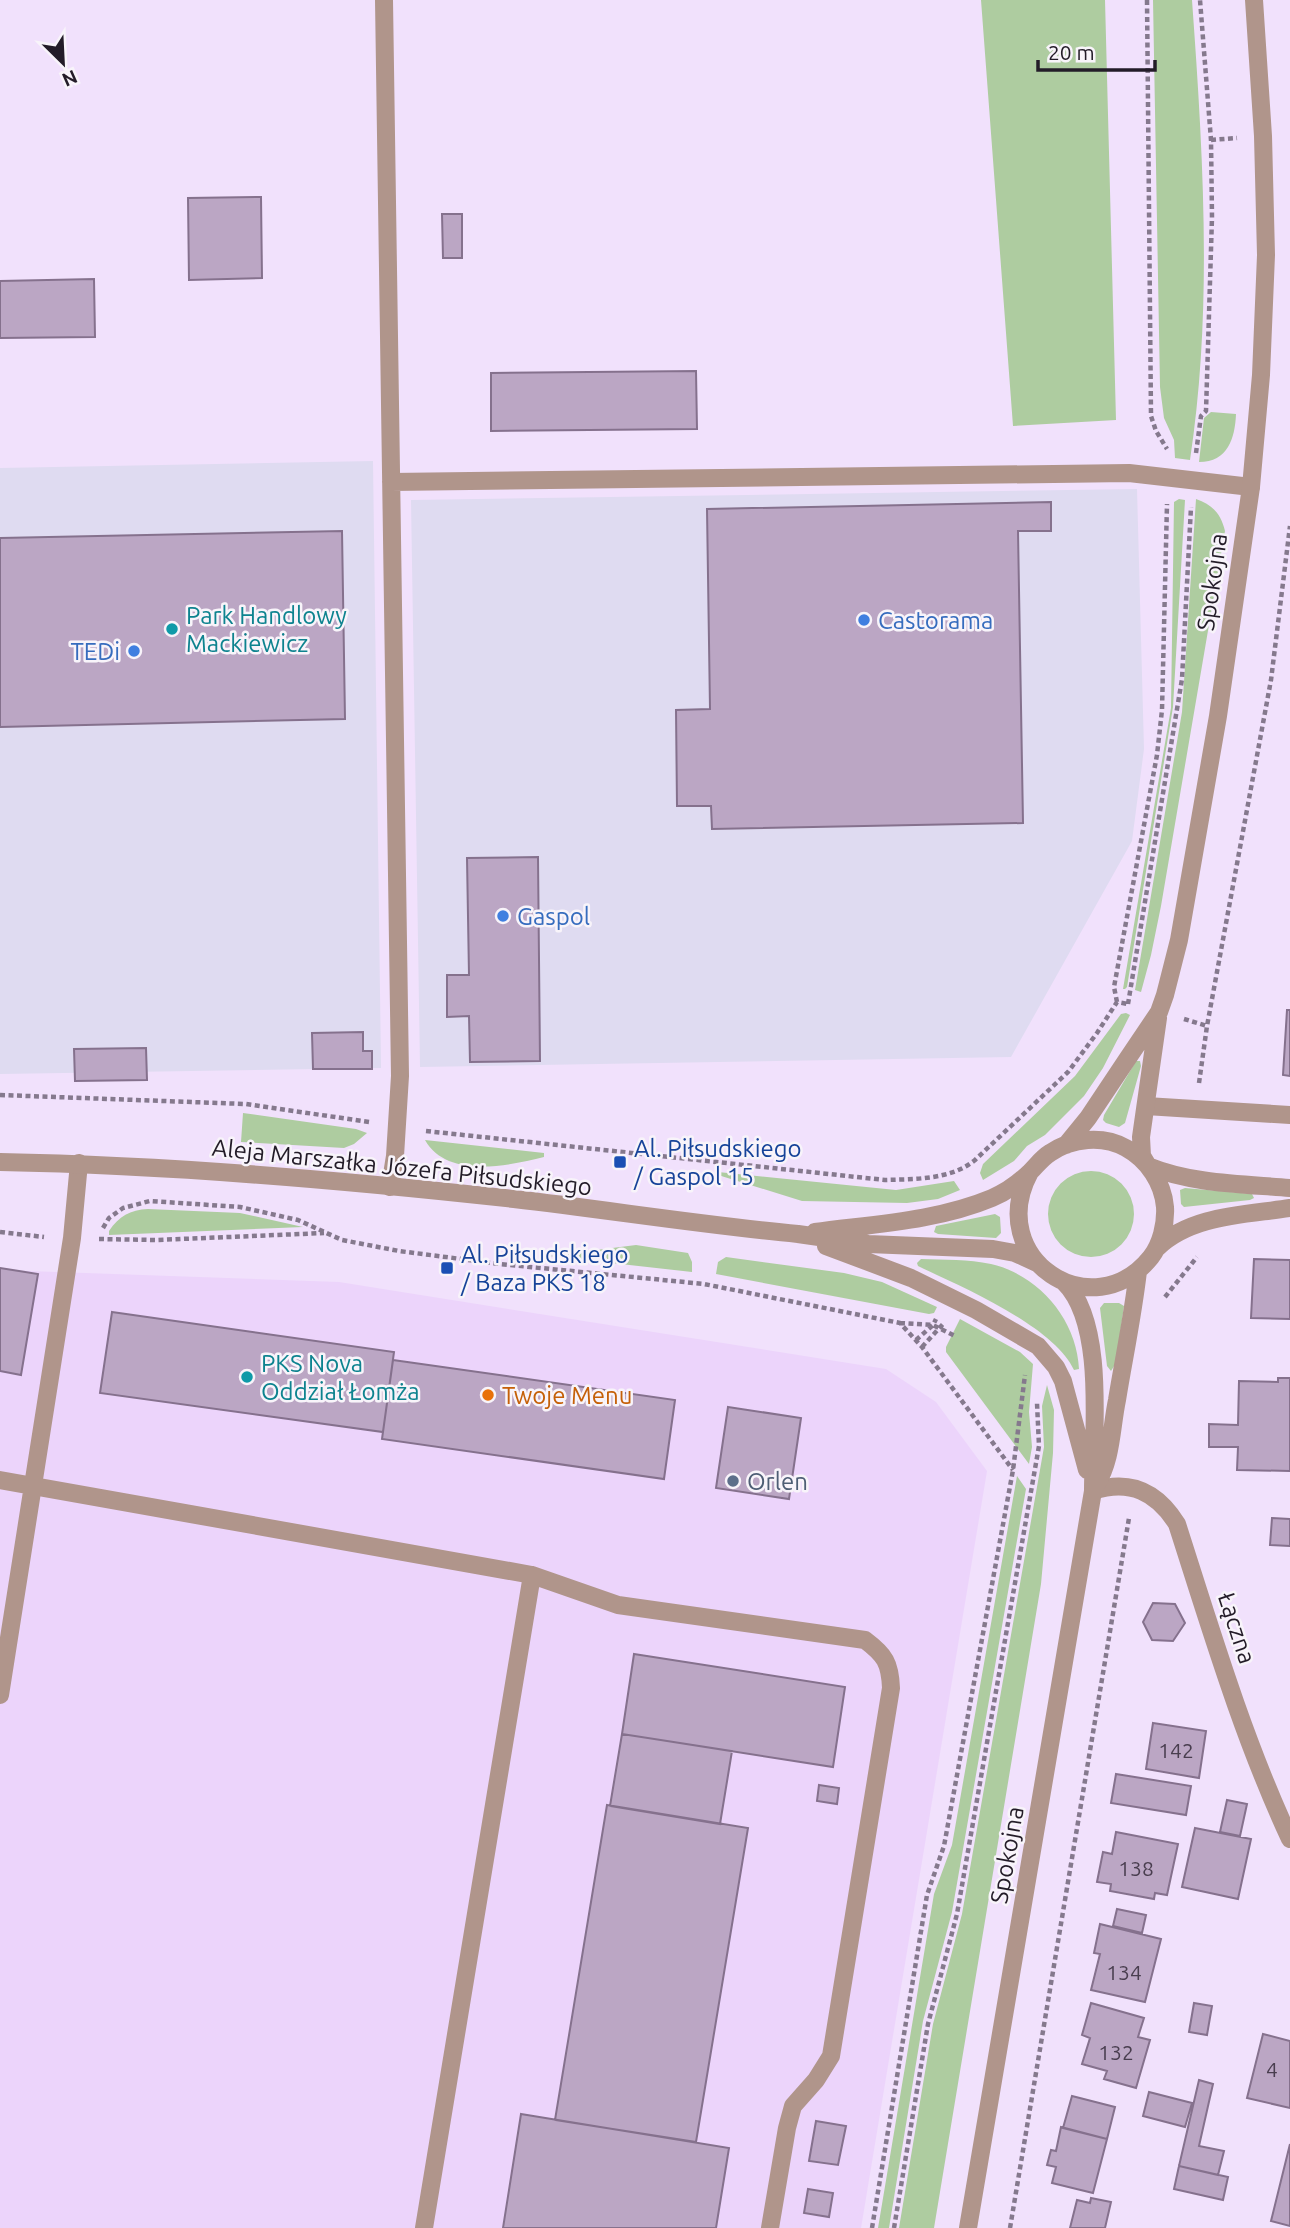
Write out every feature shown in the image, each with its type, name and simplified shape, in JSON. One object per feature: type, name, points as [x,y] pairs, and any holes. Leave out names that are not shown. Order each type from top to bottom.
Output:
[{"type":"street","points":[[384,0],[400,1076],[398,1127],[390,1186]]},
{"type":"street","name":"Spokojna","points":[[1148,1166],[1142,1156],[1141,1142],[1159,1012],[1179,940],[1218,716],[1251,487],[1262,375],[1266,255],[1255,0]]},
{"type":"street","points":[[391,482],[1129,473],[1251,487]]},
{"type":"street","name":"Spokojna","points":[[1066,1144],[1088,1118],[1159,1012]]},
{"type":"street","points":[[1146,1106],[1290,1115]]},
{"type":"street","name":"Aleja Marszałka Józefa Piłsudskiego","points":[[798,1234],[908,1220],[957,1210],[1009,1188],[1050,1152],[1066,1144],[1084,1140],[1111,1142],[1124,1147],[1148,1166],[1169,1175],[1290,1188]]},
{"type":"street","name":"Aleja Marszałka Józefa Piłsudskiego","points":[[0,1162],[79,1163],[300,1177],[868,1244],[993,1249],[1015,1253],[1037,1263],[1064,1282],[1085,1287],[1106,1286],[1138,1271],[1169,1236],[1205,1221],[1290,1208]]},
{"type":"street","points":[[0,1695],[72,1238],[79,1163]]},
{"type":"street","name":"Aleja Marszałka Józefa Piłsudskiego","points":[[1148,1166],[1164,1199],[1163,1231],[1157,1248]]},
{"type":"street","name":"Aleja Marszałka Józefa Piłsudskiego","points":[[1030,1172],[1021,1194],[1018,1211],[1022,1238],[1037,1263]]},
{"type":"street","points":[[798,1234],[856,1259],[884,1267],[946,1295],[1038,1346],[1053,1363],[1066,1389],[1093,1491],[1108,1486],[1134,1488]]},
{"type":"street","name":"Spokojna","points":[[1093,1491],[1103,1473],[1111,1446],[1138,1271]]},
{"type":"street","name":"Spokojna","points":[[968,2228],[1093,1491],[1094,1369],[1081,1306],[1074,1292],[1064,1282]]},
{"type":"street","points":[[0,1480],[533,1575],[618,1605],[865,1640],[880,1651],[890,1668],[891,1688],[831,2056],[816,2080],[793,2106],[770,2228]]},
{"type":"street","name":"Łączna","points":[[1134,1488],[1148,1493],[1158,1501],[1177,1524],[1241,1721],[1290,1839]]},
{"type":"street","points":[[424,2228],[533,1575]]},
{"type":"path","points":[[1128,1004],[1182,679],[1192,481],[1201,416],[1206,411],[1212,217],[1211,140],[1200,0]]},
{"type":"path","points":[[0,1095],[246,1104],[398,1127],[885,1181],[921,1179],[957,1171],[975,1160],[1068,1072],[1116,1002],[1207,1026],[1272,680],[1290,526]]},
{"type":"path","points":[[325,1233],[157,1240],[97,1238],[117,1212],[150,1201],[240,1207],[298,1220],[342,1240],[412,1253],[704,1284],[900,1323],[933,1325]]},
{"type":"path","points":[[1164,1298],[1204,1249]]},
{"type":"path","points":[[872,2228],[927,1895],[944,1846],[1013,1470],[922,1347],[900,1323]]},
{"type":"path","points":[[894,2228],[928,2024],[957,1914],[1040,1446],[1036,1410],[1040,1376],[1053,1363]]},
{"type":"path","points":[[1010,2228],[1134,1488]]},
{"type":"shaded area","points":[[373,461],[381,1068],[0,1074],[0,468]]},
{"type":"shaded area","points":[[1137,489],[1144,749],[1132,841],[1011,1057],[420,1067],[411,500]]},
{"type":"shaded area","points":[[0,1270],[339,1282],[886,1369],[936,1402],[987,1471],[861,2228],[0,2228]]},
{"type":"green space","points":[[981,0],[1105,0],[1116,420],[1013,426]]},
{"type":"green space","points":[[1153,0],[1192,0],[1200,115],[1204,288],[1202,346],[1190,460],[1175,458],[1174,440],[1164,418],[1160,387]]},
{"type":"green space","points":[[1211,412],[1236,414],[1234,432],[1223,453],[1209,461],[1199,462],[1204,418]]},
{"type":"green space","points":[[1196,499],[1215,511],[1225,531],[1161,906],[1141,992],[1135,990],[1182,712]]},
{"type":"green space","points":[[1185,500],[1173,707],[1127,987],[1123,989],[1171,708],[1174,502]]},
{"type":"green space","points":[[1121,1014],[1130,1015],[1103,1068],[1084,1096],[1045,1135],[1027,1146],[1014,1161],[983,1180],[980,1173],[983,1164],[1075,1076]]},
{"type":"green space","points":[[1136,1061],[1140,1061],[1141,1066],[1125,1123],[1119,1127],[1106,1123],[1103,1120],[1104,1115]]},
{"type":"green space","points":[[243,1113],[356,1129],[367,1133],[354,1144],[344,1148],[241,1142]]},
{"type":"green space","points":[[425,1140],[544,1153],[544,1157],[496,1166],[463,1165],[435,1152]]},
{"type":"green space","points":[[1091,1171],[1115,1178],[1127,1190],[1134,1214],[1127,1238],[1115,1250],[1091,1257],[1067,1250],[1055,1238],[1048,1214],[1055,1190],[1067,1178]]},
{"type":"green space","points":[[718,1172],[896,1190],[954,1181],[960,1190],[938,1199],[907,1203],[802,1201],[718,1175]]},
{"type":"green space","points":[[1185,1188],[1252,1194],[1254,1198],[1184,1207],[1181,1204],[1180,1190]]},
{"type":"green space","points":[[148,1209],[240,1213],[303,1227],[109,1235],[117,1221],[130,1212]]},
{"type":"green space","points":[[995,1214],[1000,1217],[1001,1233],[996,1238],[934,1232],[936,1226]]},
{"type":"green space","points":[[636,1245],[688,1253],[692,1272],[549,1256]]},
{"type":"green space","points":[[726,1257],[844,1273],[882,1282],[937,1307],[934,1313],[929,1314],[716,1274],[718,1262]]},
{"type":"green space","points":[[921,1259],[982,1262],[1025,1278],[1052,1302],[1063,1317],[1077,1351],[1079,1369],[1074,1370],[1047,1338],[1027,1323],[1005,1309],[918,1266],[917,1263]]},
{"type":"green space","points":[[1104,1303],[1119,1303],[1124,1306],[1116,1363],[1111,1371],[1107,1366],[1100,1308]]},
{"type":"green space","points":[[960,1319],[1020,1352],[1033,1364],[1029,1412],[1032,1447],[1029,1464],[946,1352]]},
{"type":"green space","points":[[1047,1385],[1054,1410],[1053,1453],[1041,1584],[934,2228],[899,2228],[933,2024],[962,1914],[1044,1447],[1042,1406]]},
{"type":"green space","points":[[1017,1476],[1026,1489],[952,1912],[923,2021],[889,2228],[878,2228],[934,1894],[952,1845]]},
{"type":"building","points":[[261,197],[262,278],[189,280],[188,198]]},
{"type":"building","points":[[442,214],[462,214],[462,258],[443,258]]},
{"type":"building","points":[[94,279],[95,337],[0,338],[0,281]]},
{"type":"building","points":[[696,371],[697,429],[491,431],[491,373]]},
{"type":"building","name":"Castorama","points":[[1051,502],[1051,531],[1018,531],[1023,823],[712,829],[711,806],[677,806],[676,710],[710,709],[707,509]]},
{"type":"building","name":"Park Handlowy Mackiewicz","points":[[342,531],[345,719],[0,727],[0,538]]},
{"type":"building","name":"Gaspol","points":[[538,857],[540,1061],[470,1062],[469,1016],[447,1017],[447,975],[469,975],[467,858]]},
{"type":"building","points":[[1287,1010],[1290,1010],[1290,1076],[1283,1075]]},
{"type":"building","points":[[363,1032],[363,1051],[372,1051],[372,1069],[313,1069],[312,1033]]},
{"type":"building","points":[[146,1048],[147,1080],[75,1081],[74,1049]]},
{"type":"building","points":[[1254,1259],[1290,1260],[1290,1319],[1251,1318]]},
{"type":"building","points":[[0,1268],[38,1274],[21,1375],[0,1371]]},
{"type":"building","name":"PKS Nova Oddział Łomża","points":[[112,1312],[394,1352],[383,1432],[100,1393]]},
{"type":"building","points":[[393,1360],[675,1400],[664,1479],[382,1439]]},
{"type":"building","points":[[1278,1378],[1290,1378],[1290,1471],[1237,1470],[1238,1447],[1209,1447],[1209,1424],[1238,1425],[1239,1381],[1278,1382]]},
{"type":"building","points":[[728,1407],[801,1418],[789,1499],[716,1488]]},
{"type":"building","points":[[1272,1518],[1290,1519],[1290,1546],[1270,1545]]},
{"type":"building","points":[[1153,1603],[1175,1604],[1185,1623],[1173,1641],[1152,1640],[1143,1622]]},
{"type":"building","points":[[634,1654],[845,1687],[833,1767],[622,1734]]},
{"type":"building","points":[[1153,1723],[1206,1731],[1199,1778],[1146,1769]]},
{"type":"building","points":[[622,1734],[732,1751],[720,1824],[610,1806]]},
{"type":"building","points":[[1116,1774],[1191,1786],[1186,1815],[1111,1803]]},
{"type":"building","points":[[819,1785],[839,1788],[837,1804],[817,1801]]},
{"type":"building","points":[[1227,1800],[1247,1804],[1240,1836],[1220,1832]]},
{"type":"building","points":[[607,1805],[748,1828],[696,2142],[555,2120]]},
{"type":"building","points":[[1195,1828],[1251,1839],[1238,1899],[1182,1887]]},
{"type":"building","points":[[1116,1832],[1178,1844],[1167,1895],[1155,1893],[1154,1899],[1110,1891],[1111,1884],[1097,1882],[1103,1852],[1112,1854]]},
{"type":"building","points":[[1117,1909],[1146,1915],[1142,1933],[1113,1926]]},
{"type":"building","points":[[1100,1924],[1161,1939],[1145,2002],[1091,1990],[1100,1954],[1094,1953]]},
{"type":"building","points":[[1091,2003],[1144,2018],[1138,2037],[1150,2040],[1136,2088],[1104,2079],[1107,2071],[1082,2064],[1090,2038],[1082,2035]]},
{"type":"building","points":[[1194,2003],[1212,2006],[1207,2035],[1189,2032]]},
{"type":"building","points":[[1263,2034],[1290,2041],[1290,2108],[1247,2098]]},
{"type":"building","points":[[1199,2080],[1213,2084],[1199,2146],[1224,2151],[1218,2175],[1179,2166]]},
{"type":"building","points":[[1149,2092],[1192,2103],[1185,2127],[1143,2116]]},
{"type":"building","points":[[1072,2096],[1115,2107],[1107,2139],[1063,2128]]},
{"type":"building","points":[[521,2114],[729,2148],[716,2228],[503,2228]]},
{"type":"building","points":[[816,2121],[846,2126],[838,2165],[809,2161]]},
{"type":"building","points":[[1061,2127],[1107,2139],[1093,2193],[1052,2183],[1056,2167],[1047,2165],[1051,2150],[1056,2151]]},
{"type":"building","points":[[1290,2144],[1290,2226],[1271,2221]]},
{"type":"building","points":[[1179,2166],[1228,2177],[1223,2200],[1174,2189]]},
{"type":"building","points":[[808,2189],[833,2193],[829,2217],[804,2213]]},
{"type":"building","points":[[1091,2198],[1111,2202],[1105,2228],[1070,2228],[1077,2200],[1090,2203]]},
{"type":"place","name":"Castorama","points":[[864,620]]},
{"type":"place","name":"Park Handlowy Mackiewicz","points":[[172,629]]},
{"type":"place","name":"TEDi","points":[[134,651]]},
{"type":"place","name":"Gaspol","points":[[503,916]]},
{"type":"place","name":"Al. Piłsudskiego / Gaspol 15","points":[[620,1162]]},
{"type":"place","name":"Al. Piłsudskiego / Baza PKS 18","points":[[447,1268]]},
{"type":"place","name":"PKS Nova Oddział Łomża","points":[[247,1377]]},
{"type":"place","name":"Twoje Menu","points":[[488,1395]]},
{"type":"place","name":"Orlen","points":[[733,1481]]}]
